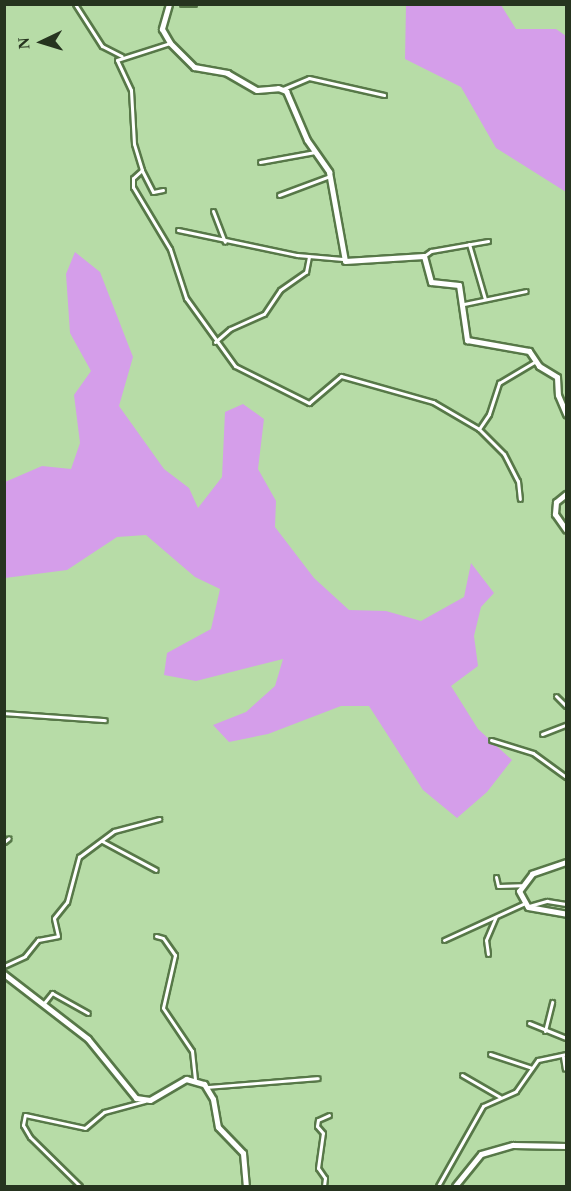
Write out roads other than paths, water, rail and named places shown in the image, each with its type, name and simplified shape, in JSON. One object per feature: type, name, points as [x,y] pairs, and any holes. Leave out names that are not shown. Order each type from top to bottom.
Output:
[{"type":"street","points":[[75,4],[102,46],[123,57]]},
{"type":"street","points":[[169,4],[161,25],[170,43],[197,69],[219,70],[257,90],[283,89],[309,78],[384,95]]},
{"type":"street","points":[[182,4],[194,4]]},
{"type":"street","points":[[163,190],[153,192],[142,170],[134,144],[131,90],[118,62],[123,57],[170,43]]},
{"type":"street","points":[[283,89],[307,140],[317,152],[330,176],[343,259]]},
{"type":"street","points":[[260,162],[317,152]]},
{"type":"street","points":[[142,170],[131,184],[170,249],[186,298],[215,342],[235,366],[304,401],[313,401],[341,376],[433,402],[479,429],[512,465],[520,499]]},
{"type":"street","points":[[279,195],[330,176]]},
{"type":"street","points":[[213,211],[225,242]]},
{"type":"street","points":[[178,230],[225,242],[309,257],[343,259],[349,263],[424,256],[431,250],[488,242]]},
{"type":"street","points":[[470,244],[485,299]]},
{"type":"street","points":[[424,256],[431,282],[456,282],[464,304],[467,340],[525,349],[556,377],[558,395],[567,414]]},
{"type":"street","points":[[215,342],[230,329],[264,314],[280,290],[306,272],[309,257]]},
{"type":"street","points":[[464,304],[526,291]]},
{"type":"street","points":[[479,429],[489,414],[499,383],[536,361]]},
{"type":"street","points":[[567,494],[556,502],[555,514],[567,530]]},
{"type":"street","points":[[556,696],[567,706]]},
{"type":"street","points":[[4,713],[105,720]]},
{"type":"street","points":[[542,734],[567,725]]},
{"type":"street","points":[[491,740],[533,753],[567,777]]},
{"type":"street","points":[[4,966],[25,956],[38,940],[58,936],[54,918],[68,898],[77,861],[114,831],[159,819]]},
{"type":"street","points":[[4,842],[9,838]]},
{"type":"street","points":[[102,841],[156,870]]},
{"type":"street","points":[[525,906],[519,891],[521,885],[534,873],[567,862]]},
{"type":"street","points":[[496,878],[498,886],[521,885]]},
{"type":"street","points":[[444,940],[497,916],[536,902],[567,904]]},
{"type":"street","points":[[525,906],[567,914]]},
{"type":"street","points":[[488,954],[486,940],[497,916]]},
{"type":"street","points":[[156,936],[163,938],[175,955],[163,1008],[192,1051],[195,1079]]},
{"type":"street","points":[[4,974],[88,1038],[126,1090],[145,1101]]},
{"type":"street","points":[[44,1003],[52,993],[88,1013]]},
{"type":"street","points":[[545,1031],[552,1002]]},
{"type":"street","points":[[529,1023],[567,1038]]},
{"type":"street","points":[[490,1054],[532,1068]]},
{"type":"street","points":[[438,1186],[477,1113],[500,1097],[516,1091],[538,1060],[565,1056],[565,1070]]},
{"type":"street","points":[[462,1075],[500,1097]]},
{"type":"street","points":[[80,1186],[30,1137],[23,1125],[25,1115],[85,1128],[104,1112],[145,1101],[181,1081],[195,1079],[207,1087],[318,1078]]},
{"type":"street","points":[[207,1087],[218,1127],[243,1153],[246,1186]]},
{"type":"street","points":[[324,1186],[325,1178],[318,1168],[323,1133],[316,1126],[318,1120],[328,1115]]},
{"type":"street","points":[[455,1186],[474,1159],[485,1153],[513,1145],[567,1146]]}]
